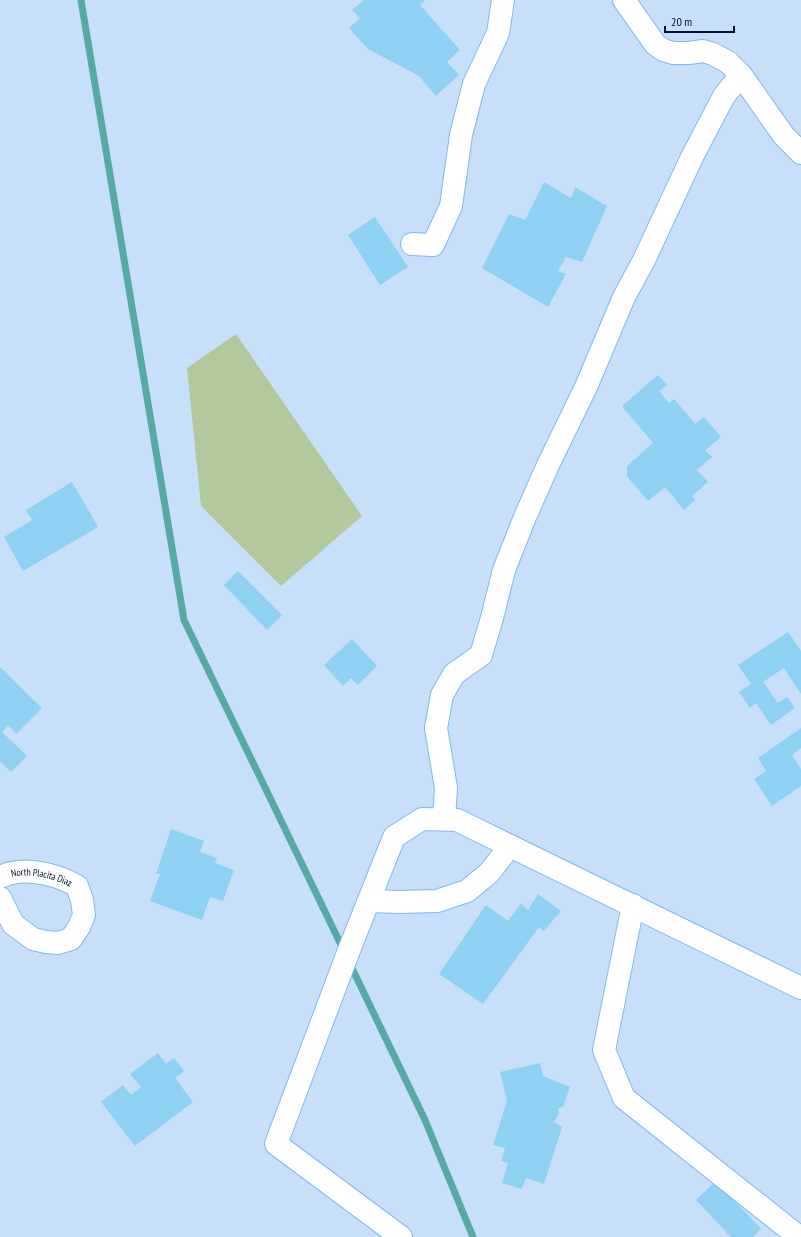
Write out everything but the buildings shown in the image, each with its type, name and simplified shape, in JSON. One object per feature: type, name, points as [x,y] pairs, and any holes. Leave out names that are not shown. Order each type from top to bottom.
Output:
[{"type":"street","points":[[412,244],[433,245],[451,206],[461,135],[474,84],[498,33],[503,0]]},
{"type":"street","points":[[624,0],[655,44],[663,50],[673,53],[703,51],[713,54],[728,62],[741,75],[784,136],[801,153]]},
{"type":"street","points":[[444,819],[446,788],[436,728],[442,695],[454,674],[481,654],[504,570],[548,465],[586,387],[624,297],[644,260],[692,158],[724,96],[741,75]]},
{"type":"street","points":[[401,1237],[276,1144],[351,945],[394,837],[422,818],[457,820],[801,988]]},
{"type":"street","points":[[369,901],[437,901],[467,891],[489,873],[510,846]]},
{"type":"street","name":"North Placita Diaz","points":[[0,877],[13,872],[28,872],[48,874],[66,880],[77,886],[82,900],[84,915],[80,927],[71,939],[58,943],[46,942],[33,939],[13,924],[0,898]]},
{"type":"street","points":[[633,905],[604,1050],[624,1098],[799,1237]]},
{"type":"green space","points":[[236,334],[362,516],[281,586],[201,506],[187,368]]},
{"type":"waterway","points":[[81,0],[184,620],[344,951]]},
{"type":"waterway","points":[[349,962],[425,1120],[473,1237]]}]
